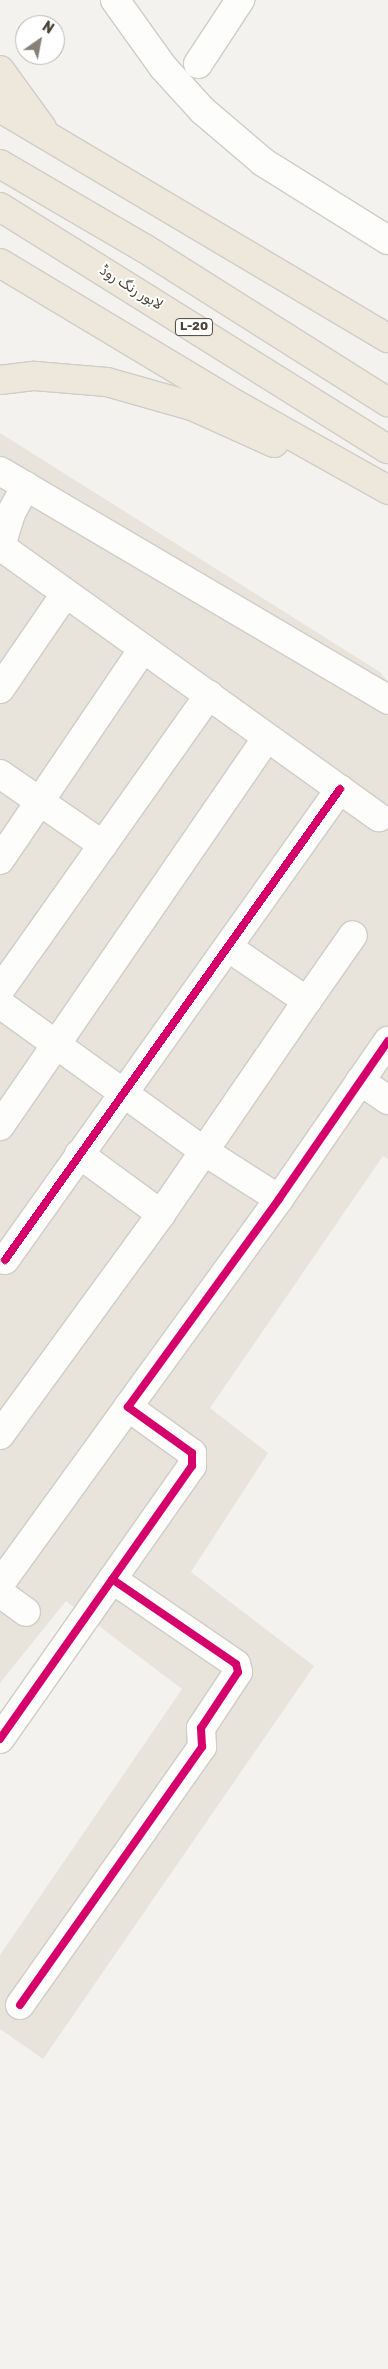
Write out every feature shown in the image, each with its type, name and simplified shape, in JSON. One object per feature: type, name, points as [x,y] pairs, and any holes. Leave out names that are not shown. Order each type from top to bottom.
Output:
[{"type":"highway","points":[[0,70],[47,135]]},
{"type":"highway","points":[[0,108],[388,338]]},
{"type":"highway","points":[[0,164],[144,248],[388,402]]},
{"type":"highway","name":"لاہور رنگ روڈ","points":[[0,207],[388,449]]},
{"type":"highway","points":[[0,263],[235,404],[388,490]]},
{"type":"highway","points":[[0,380],[35,376],[107,382],[153,394],[192,406],[388,490]]},
{"type":"street","points":[[115,0],[163,67],[202,110],[263,162],[388,240]]},
{"type":"street","points":[[198,64],[240,0]]},
{"type":"street","points":[[0,471],[382,694]]},
{"type":"street","points":[[26,486],[12,513],[0,546],[378,817]]},
{"type":"street","points":[[0,689],[65,594]]},
{"type":"street","points":[[0,860],[143,648]]},
{"type":"street","points":[[0,990],[209,695]]},
{"type":"street","points":[[0,1126],[268,738]]},
{"type":"street","points":[[0,774],[103,845]]},
{"type":"street","points":[[5,1260],[122,1092],[229,948],[340,789]]},
{"type":"street","points":[[0,1435],[161,1214],[353,935]]},
{"type":"street","points":[[229,948],[308,1001]]},
{"type":"street","points":[[0,1004],[204,1150],[279,1199]]},
{"type":"street","points":[[0,1584],[279,1199],[388,1041]]},
{"type":"street","points":[[360,1081],[388,1100]]},
{"type":"street","points":[[79,1154],[161,1214]]},
{"type":"street","points":[[0,1739],[194,1460],[192,1453],[128,1407]]},
{"type":"street","points":[[20,2005],[202,1747],[201,1728],[238,1672],[236,1664],[112,1578]]},
{"type":"street","points":[[0,1593],[26,1612]]},
{"type":"shaded area","points":[[0,433],[380,672],[388,682],[388,1159],[383,1156],[210,1408],[268,1453],[191,1572],[314,1666],[43,2059],[0,2029],[0,1955],[182,1689],[66,1601],[0,1683]]},
{"type":"cycle path","points":[[5,1260],[340,789]]},
{"type":"cycle path","points":[[0,1739],[192,1466],[192,1453],[128,1407],[279,1199],[388,1041]]},
{"type":"cycle path","points":[[20,2005],[202,1747],[201,1728],[238,1672],[236,1664],[112,1579]]}]
